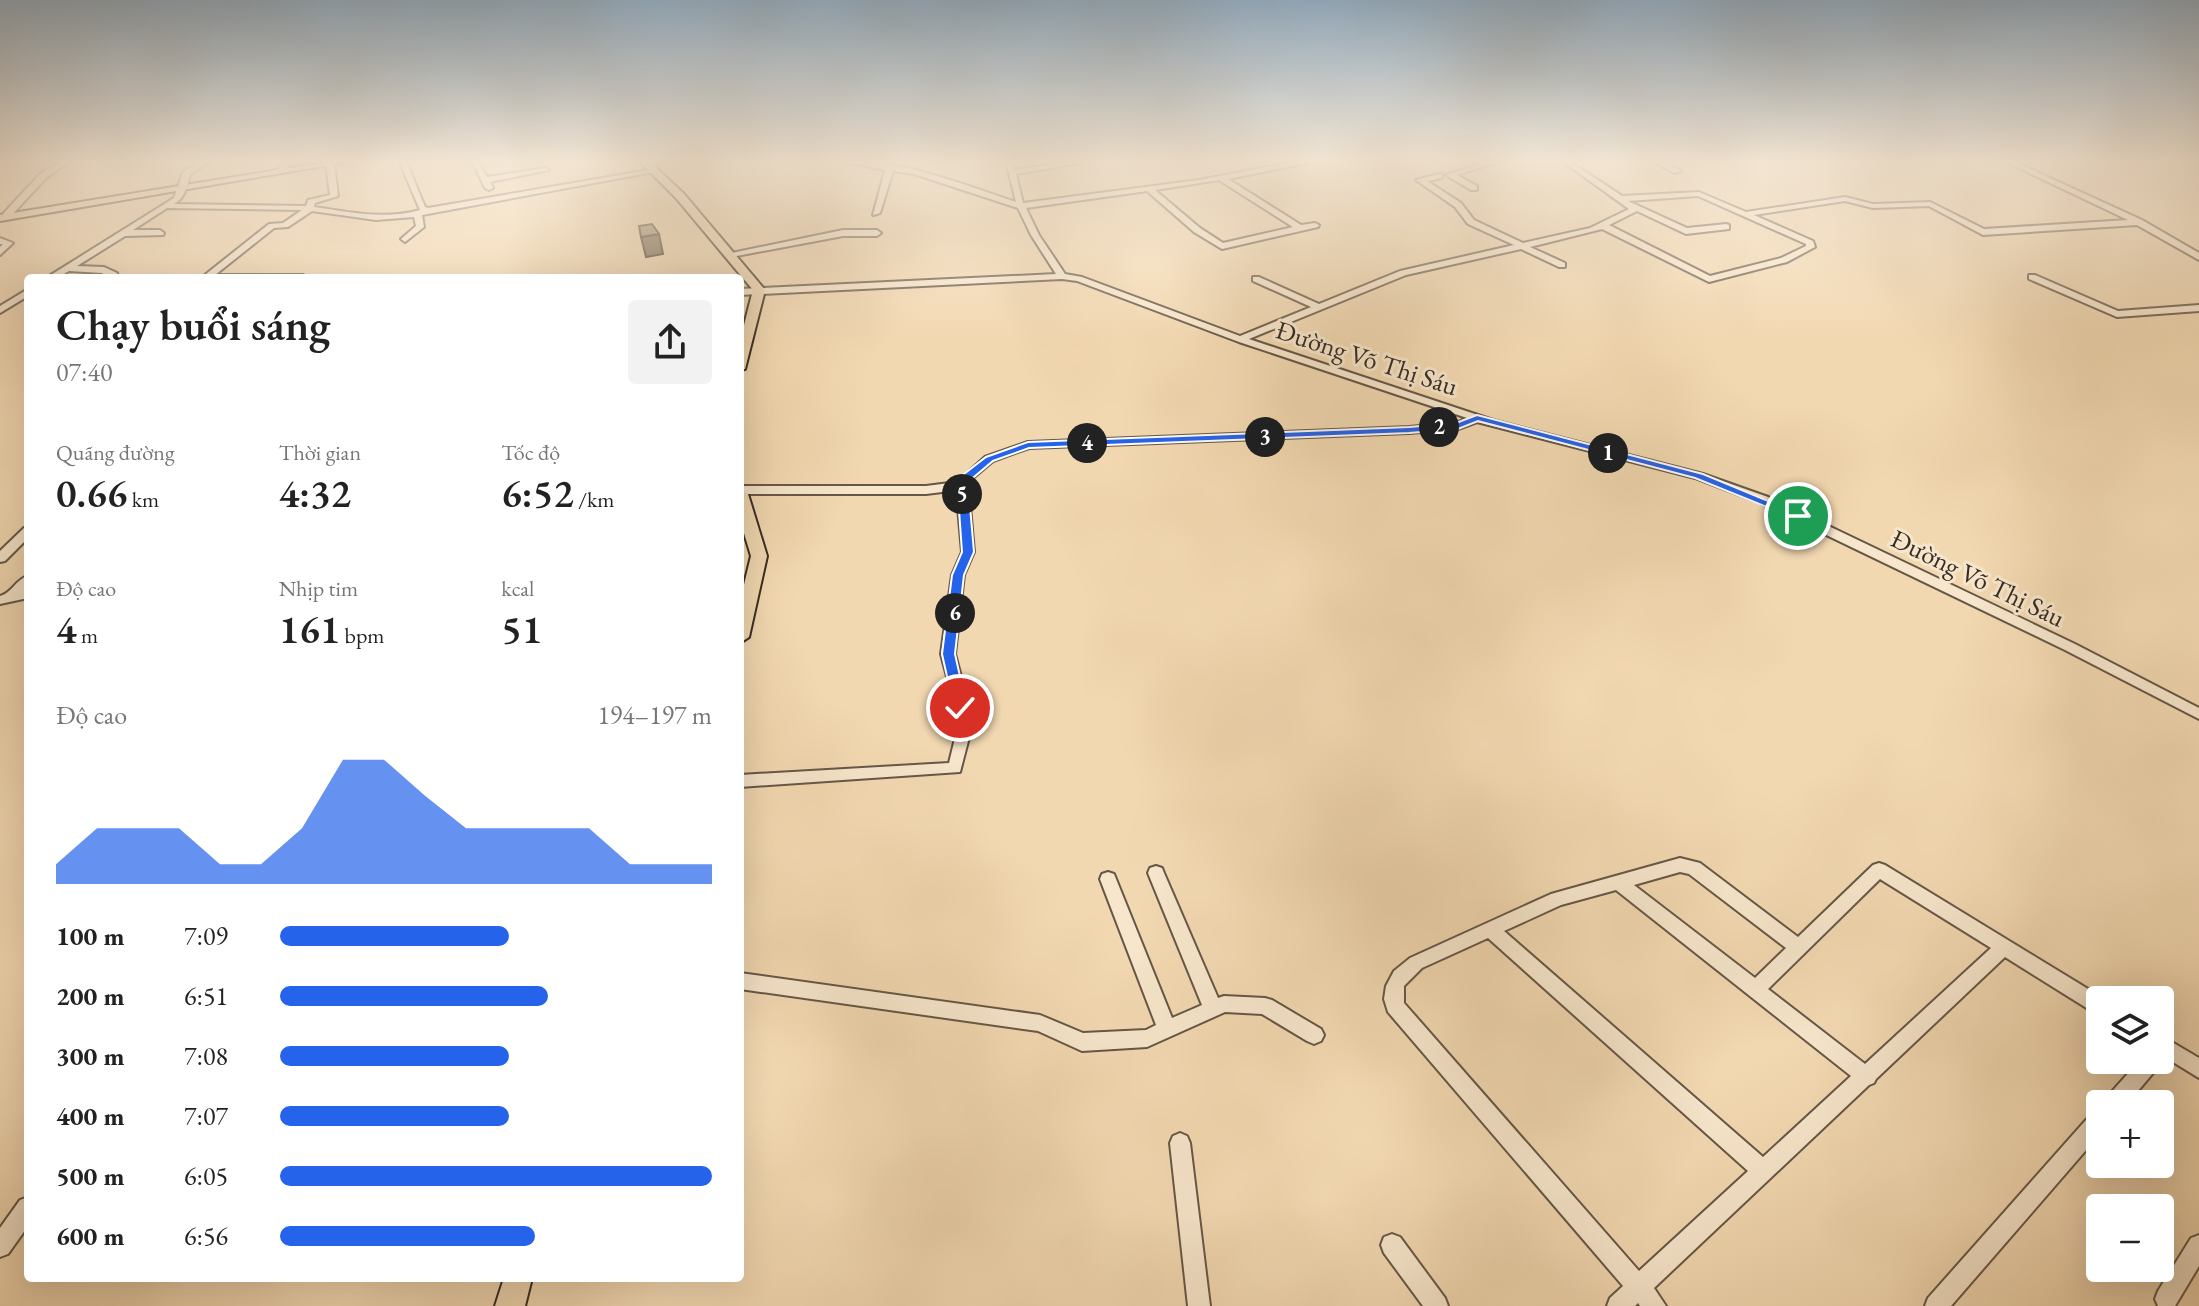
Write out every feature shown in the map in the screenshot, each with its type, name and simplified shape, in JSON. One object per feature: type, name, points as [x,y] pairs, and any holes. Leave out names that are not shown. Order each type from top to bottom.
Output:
[{"type":"main road","points":[[702,222],[759,290],[744,350]]},
{"type":"main road","points":[[744,505],[759,556],[744,621]]},
{"type":"main road","points":[[510,1306],[517,1282]]},
{"type":"street","points":[[57,274],[140,222]]},
{"type":"street","points":[[209,274],[272,226],[290,222]]},
{"type":"street","points":[[405,239],[420,227],[421,222]]},
{"type":"street","points":[[1028,222],[1062,276]]},
{"type":"street","points":[[1188,222],[1222,246],[1315,225]]},
{"type":"street","points":[[1290,222],[1300,228]]},
{"type":"street","points":[[1471,222],[1562,265]]},
{"type":"street","points":[[1240,339],[1403,273],[1593,230],[1609,222]]},
{"type":"street","points":[[1668,222],[1686,231],[1726,227]]},
{"type":"street","points":[[1602,225],[1709,279],[1784,260],[1811,247],[1810,243],[1764,222]]},
{"type":"street","points":[[1964,222],[1983,232],[2139,222],[2199,257]]},
{"type":"street","points":[[0,252],[9,243],[4,226]]},
{"type":"street","points":[[122,233],[160,233]]},
{"type":"street","points":[[731,254],[843,233],[877,233]]},
{"type":"street","points":[[280,274],[290,266]]},
{"type":"street","points":[[67,268],[104,270],[112,274]]},
{"type":"street","name":"Đường Võ Thị Sáu","points":[[744,292],[1062,276],[1079,279],[1240,339],[1477,418],[1699,476],[1764,500],[2070,647],[2199,714]]},
{"type":"street","points":[[2032,277],[2117,314],[2199,308]]},
{"type":"street","points":[[1256,279],[1316,306]]},
{"type":"street","points":[[0,310],[24,295]]},
{"type":"street","points":[[744,492],[952,487],[961,484],[989,459],[1028,445],[1409,430],[1458,426],[1477,418]]},
{"type":"street","points":[[744,781],[955,768],[966,722],[948,654],[958,575],[968,552],[963,495],[952,487]]},
{"type":"street","points":[[0,558],[24,535]]},
{"type":"street","points":[[6,599],[24,583]]},
{"type":"street","points":[[1655,1306],[1395,1006],[1394,986],[1402,973],[1416,963],[1557,899],[1680,865],[1694,868],[1798,947]]},
{"type":"street","points":[[1756,989],[1879,870],[2086,997]]},
{"type":"street","points":[[1156,873],[1213,1008]]},
{"type":"street","points":[[1108,879],[1167,1029]]},
{"type":"street","points":[[1618,882],[1867,1077]]},
{"type":"street","points":[[1490,929],[1764,1172]]},
{"type":"street","points":[[1618,1306],[2005,946]]},
{"type":"street","points":[[744,982],[1040,1023],[1082,1042],[1147,1038],[1224,1004],[1265,1006],[1314,1035]]},
{"type":"street","points":[[2174,1058],[2199,1069]]},
{"type":"street","points":[[2126,1090],[2139,1074]]},
{"type":"street","points":[[1936,1306],[2086,1135]]},
{"type":"street","points":[[1180,1143],[1199,1306]]},
{"type":"street","points":[[0,1246],[24,1213]]},
{"type":"street","points":[[1392,1245],[1437,1306]]},
{"type":"street","points":[[2166,1299],[2199,1246]]},
{"type":"building","points":[[652,224],[659,234],[641,237],[639,226]]},
{"type":"route","points":[[960,708],[948,654],[954,626],[958,575],[968,552],[963,495],[952,487],[961,484],[989,459],[1028,445],[1409,430],[1458,426],[1477,418],[1699,476],[1798,516]]}]
